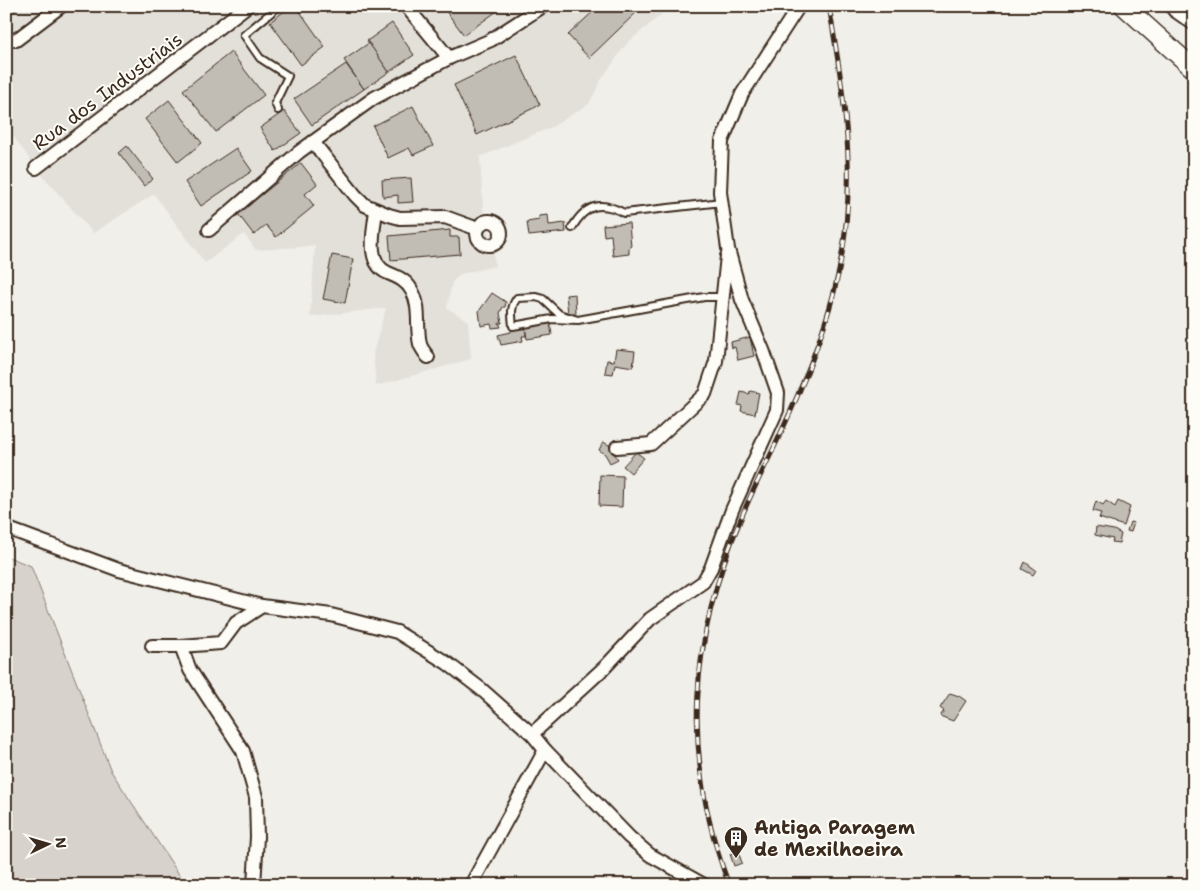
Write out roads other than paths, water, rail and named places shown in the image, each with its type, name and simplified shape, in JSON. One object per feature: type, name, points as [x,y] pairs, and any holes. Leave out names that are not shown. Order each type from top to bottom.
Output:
[{"type":"main road","points":[[1126,6],[1194,57]]},
{"type":"main road","points":[[1126,6],[1194,69]]},
{"type":"street","points":[[6,39],[16,40],[61,6]]},
{"type":"street","name":"Rua dos Industriais","points":[[36,168],[247,6]]},
{"type":"street","points":[[406,6],[449,58]]},
{"type":"street","points":[[209,230],[314,142],[374,98],[449,58],[491,40],[543,6]]},
{"type":"street","points":[[532,734],[605,667],[650,619],[703,582],[711,568],[732,510],[777,410],[778,393],[763,350],[742,300],[728,249],[720,192],[722,141],[742,94],[799,6]]},
{"type":"street","points":[[1178,6],[1174,10],[1194,24]]},
{"type":"street","points":[[314,142],[365,205],[400,218],[446,217],[478,229]]},
{"type":"street","points":[[376,210],[372,252],[377,263],[384,271],[406,282],[413,292],[416,303],[420,346],[428,357]]},
{"type":"street","points":[[616,447],[651,444],[705,394],[716,361],[728,249]]},
{"type":"street","points":[[6,528],[119,570],[262,606],[331,615],[397,632],[447,663],[532,734],[545,750],[650,855],[704,885]]},
{"type":"street","points":[[152,646],[181,646],[221,642],[236,623],[262,606]]},
{"type":"street","points":[[181,646],[190,670],[243,751],[256,797],[257,837],[254,885]]},
{"type":"street","points":[[471,885],[545,750]]},
{"type":"lane","points":[[278,110],[275,103],[288,76],[260,58],[244,35],[279,6]]},
{"type":"lane","points":[[572,228],[578,217],[594,206],[612,208],[624,213],[722,202]]},
{"type":"lane","points":[[578,320],[559,314],[550,305],[536,297],[517,298],[513,303],[513,326],[552,319],[578,320],[704,297],[723,297]]},
{"type":"railway","points":[[729,885],[714,837],[703,791],[698,745],[698,699],[702,653],[711,608],[724,562],[746,506],[810,366],[829,311],[842,255],[847,219],[848,149],[841,79],[829,6]]},
{"type":"place","name":"Antiga Paragem de Mexilhoeira","points":[[736,859]]}]
